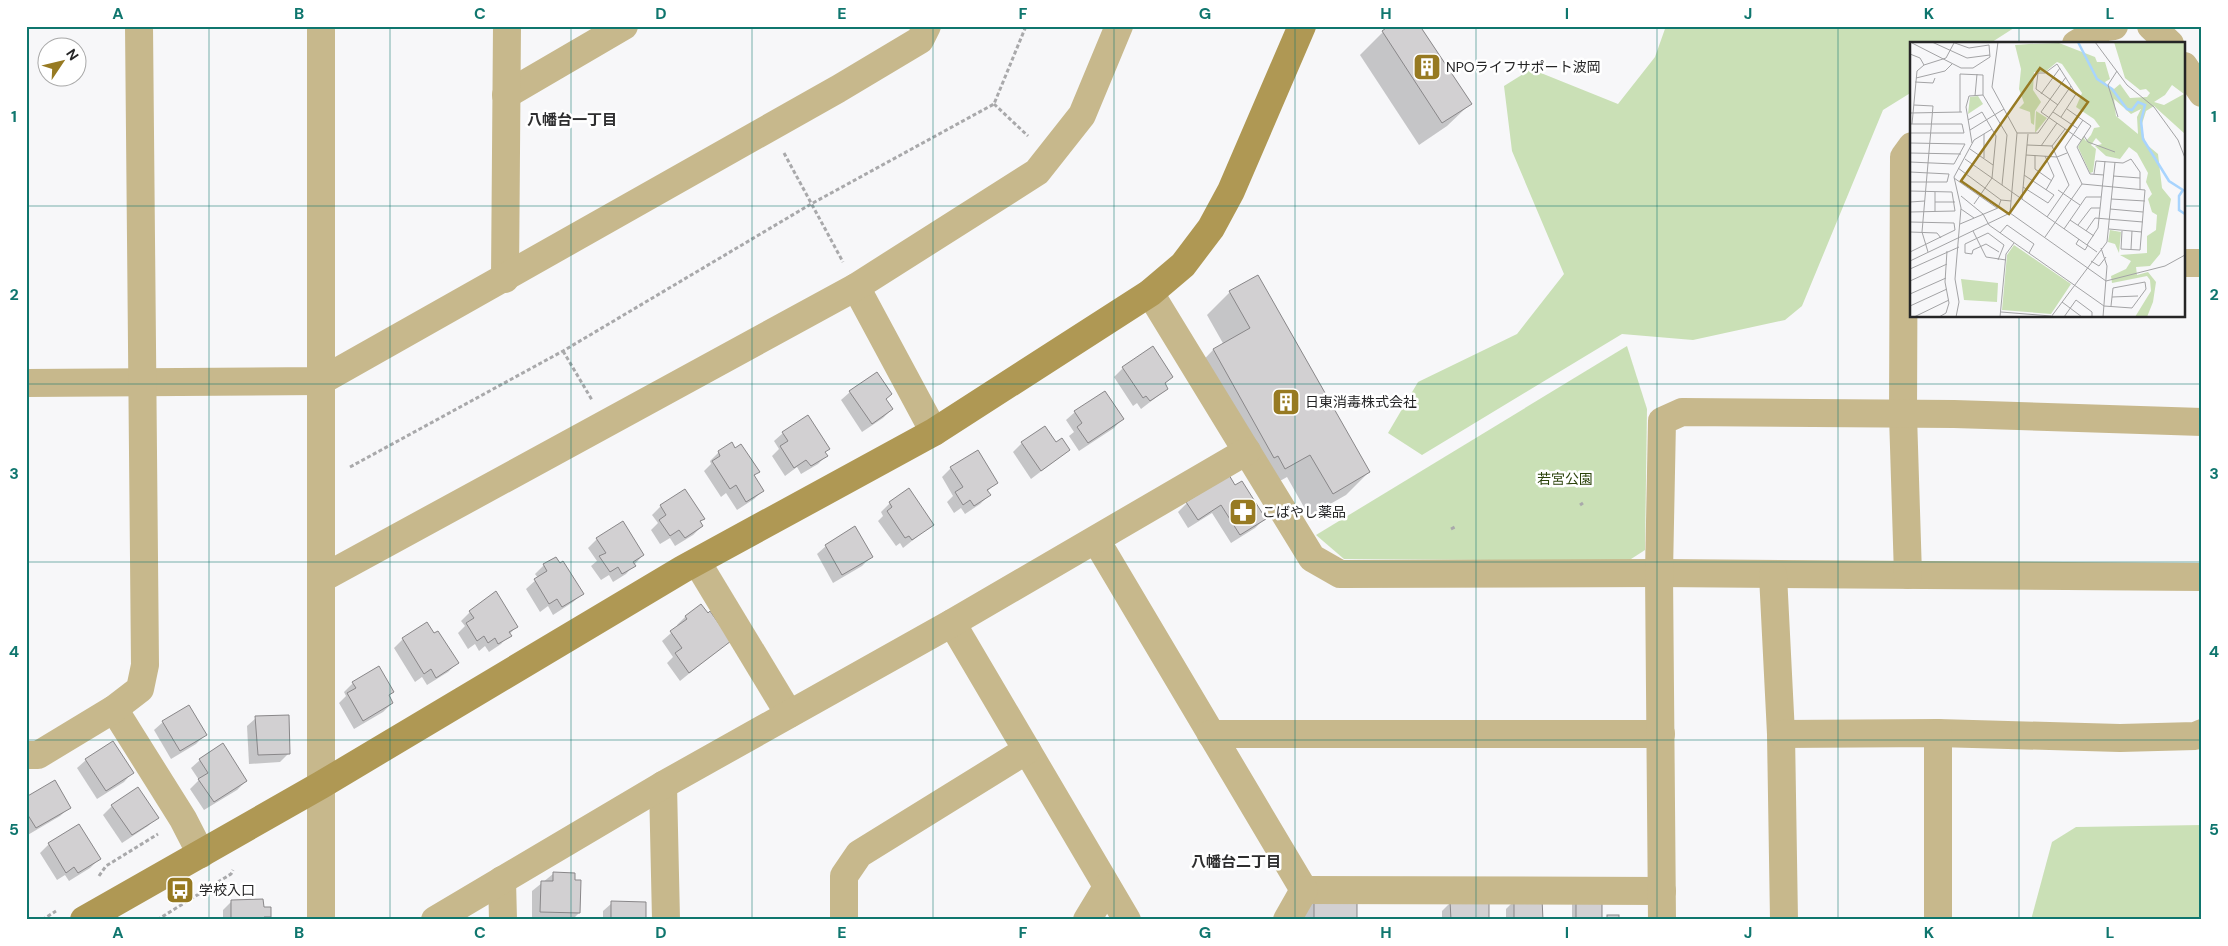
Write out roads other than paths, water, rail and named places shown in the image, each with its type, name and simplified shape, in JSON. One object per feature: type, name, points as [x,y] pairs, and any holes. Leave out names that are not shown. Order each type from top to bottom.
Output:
[{"type":"street","points":[[26,754],[38,755],[114,710],[140,689],[145,665],[140,26]]},
{"type":"street","points":[[321,26],[321,920]]},
{"type":"street","points":[[505,279],[507,26]]},
{"type":"street","points":[[506,95],[624,26]]},
{"type":"street","points":[[26,384],[321,381],[505,279],[770,126],[838,89],[920,40],[927,26]]},
{"type":"street","points":[[321,579],[856,288],[1038,172],[1082,115],[1120,26]]},
{"type":"street","points":[[84,920],[321,785],[697,562],[934,432],[1150,293],[1184,265],[1211,228],[1231,191],[1302,26]]},
{"type":"street","points":[[2079,42],[2105,27],[2114,26]]},
{"type":"street","points":[[2151,26],[2168,42]]},
{"type":"street","points":[[2186,69],[2202,93]]},
{"type":"street","points":[[1908,575],[1903,415],[1908,257],[1904,157],[1910,149]]},
{"type":"street","points":[[2186,263],[2202,263]]},
{"type":"street","points":[[856,288],[934,432]]},
{"type":"street","points":[[1150,293],[1312,558],[1340,574],[1659,573],[2202,577]]},
{"type":"street","points":[[1662,920],[1659,573],[1662,421],[1682,412],[1954,414],[2202,422]]},
{"type":"street","points":[[435,920],[663,785],[952,623],[1247,451]]},
{"type":"street","points":[[1096,540],[1304,890]]},
{"type":"street","points":[[697,562],[789,714]]},
{"type":"street","points":[[1774,575],[1781,734],[1784,920]]},
{"type":"street","points":[[952,623],[1126,920]]},
{"type":"street","points":[[114,710],[183,819],[201,854]]},
{"type":"street","points":[[1781,734],[1938,733],[2120,738],[2195,736],[2202,733]]},
{"type":"street","points":[[1938,733],[1938,920]]},
{"type":"street","points":[[1211,734],[1661,734]]},
{"type":"street","points":[[844,920],[844,876],[859,854],[1027,750]]},
{"type":"street","points":[[663,785],[666,920]]},
{"type":"street","points":[[502,880],[503,920]]},
{"type":"street","points":[[1088,920],[1107,888]]},
{"type":"street","points":[[1304,890],[1662,891]]},
{"type":"street","points":[[1287,920],[1304,890]]},
{"type":"place","name":"NPOライフサポート波岡","points":[[1427,67]]},
{"type":"place","name":"日東消毒株式会社","points":[[1286,402]]},
{"type":"place","name":"こばやし薬品","points":[[1243,512]]},
{"type":"place","name":"学校入口","points":[[180,890]]},
{"type":"district","name":"八幡台一丁目","points":[[572,120]]},
{"type":"district","name":"八幡台二丁目","points":[[1236,862]]},
{"type":"park label","name":"若宮公園","points":[[1565,479]]}]
